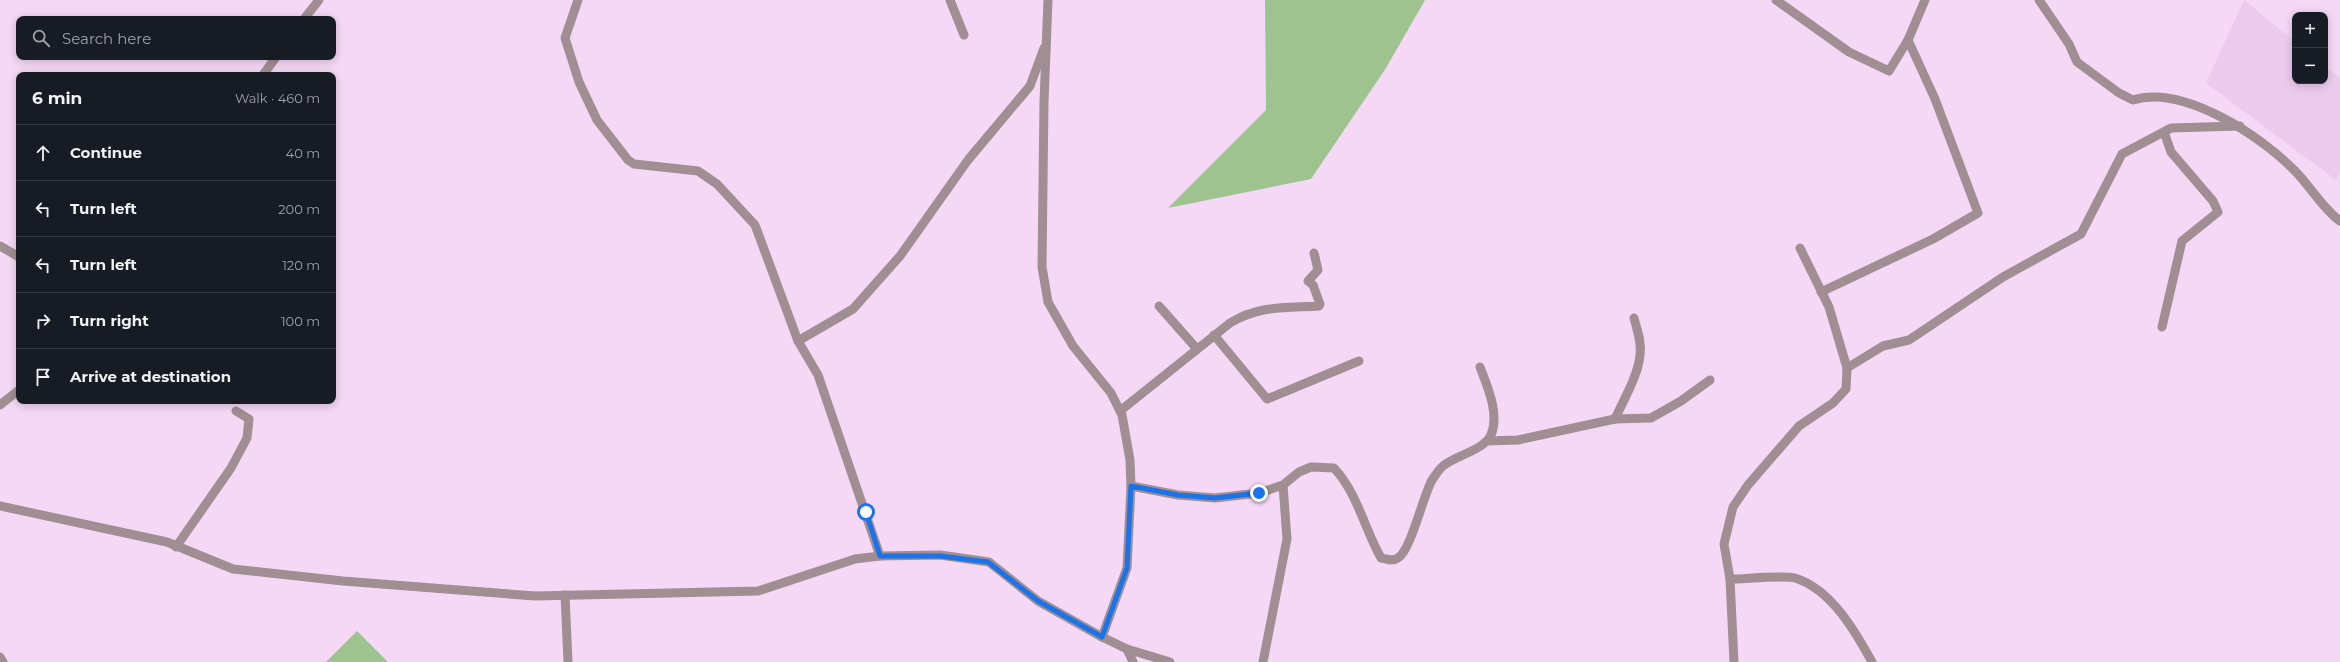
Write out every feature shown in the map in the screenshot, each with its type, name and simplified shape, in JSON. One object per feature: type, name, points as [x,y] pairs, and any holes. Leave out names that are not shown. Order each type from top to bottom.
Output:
[{"type":"street","points":[[306,16],[318,0]]},
{"type":"street","points":[[578,0],[566,38],[579,82],[597,120],[628,160],[634,164],[698,171],[717,184],[754,225],[798,341],[821,382],[880,556]]},
{"type":"street","points":[[950,0],[964,35]]},
{"type":"street","points":[[1048,0],[1044,102],[1042,267],[1048,302],[1073,346],[1111,393],[1120,411],[1130,460],[1131,486],[1127,568],[1102,637]]},
{"type":"street","points":[[1776,0],[1849,52],[1889,71],[1908,40],[1925,0]]},
{"type":"street","points":[[2039,0],[2069,44],[2077,62],[2119,93],[2133,100],[2145,96],[2181,101],[2207,109],[2240,126],[2295,170],[2340,221]]},
{"type":"street","points":[[798,341],[853,309],[900,256],[968,160],[1030,86],[1047,38]]},
{"type":"street","points":[[1821,292],[1933,239],[1978,213],[1935,99],[1908,40]]},
{"type":"street","points":[[265,72],[274,60]]},
{"type":"street","points":[[1847,368],[1883,346],[1909,340],[2003,277],[2081,234],[2122,154],[2171,128],[2240,126]]},
{"type":"street","points":[[2162,327],[2182,241],[2218,212],[2213,200],[2171,152],[2164,132]]},
{"type":"street","points":[[0,246],[16,255]]},
{"type":"street","points":[[1734,662],[1730,579],[1724,544],[1733,507],[1748,485],[1799,426],[1833,403],[1846,389],[1847,368],[1829,307],[1800,248]]},
{"type":"street","points":[[1120,411],[1197,349],[1245,313],[1263,309],[1319,306],[1320,304],[1313,285],[1308,280],[1318,270],[1314,253]]},
{"type":"street","points":[[1159,306],[1197,349]]},
{"type":"street","points":[[1615,419],[1636,372],[1640,355],[1640,339],[1634,318]]},
{"type":"street","points":[[1214,336],[1267,399],[1359,361]]},
{"type":"street","points":[[1131,486],[1178,495],[1215,498],[1259,493],[1283,485],[1299,472],[1311,467],[1334,468],[1344,479],[1356,500],[1372,542],[1381,558],[1392,560],[1399,557],[1406,547],[1432,481],[1442,466],[1486,441],[1491,434],[1491,395],[1480,367]]},
{"type":"street","points":[[1486,441],[1518,440],[1615,419],[1651,418],[1681,401],[1710,380]]},
{"type":"street","points":[[0,404],[16,392]]},
{"type":"street","points":[[176,547],[231,468],[247,438],[249,419],[236,411]]},
{"type":"street","points":[[1263,662],[1287,539],[1283,485]]},
{"type":"street","points":[[0,506],[167,542],[176,547],[233,569],[343,581],[535,596],[758,591],[855,559],[880,556],[940,556],[988,562],[1038,601],[1102,637],[1127,649],[1170,662]]},
{"type":"street","points":[[1730,579],[1794,578],[1822,592],[1858,635],[1872,662]]},
{"type":"street","points":[[565,595],[568,662]]},
{"type":"street","points":[[1127,649],[1133,662]]},
{"type":"street","points":[[0,657],[3,662]]},
{"type":"shaded area","points":[[2244,0],[2292,40],[2292,84],[2328,84],[2328,68],[2340,78],[2340,171],[2336,180],[2206,83]]},
{"type":"green space","points":[[1265,0],[1425,0],[1386,68],[1311,179],[1168,208],[1266,110]]},
{"type":"green space","points":[[357,631],[388,662],[326,662]]},
{"type":"route","points":[[866,512],[880,556],[940,556],[988,562],[1038,601],[1102,637],[1108,626],[1127,568],[1131,486],[1178,495],[1215,498],[1259,493]]}]
